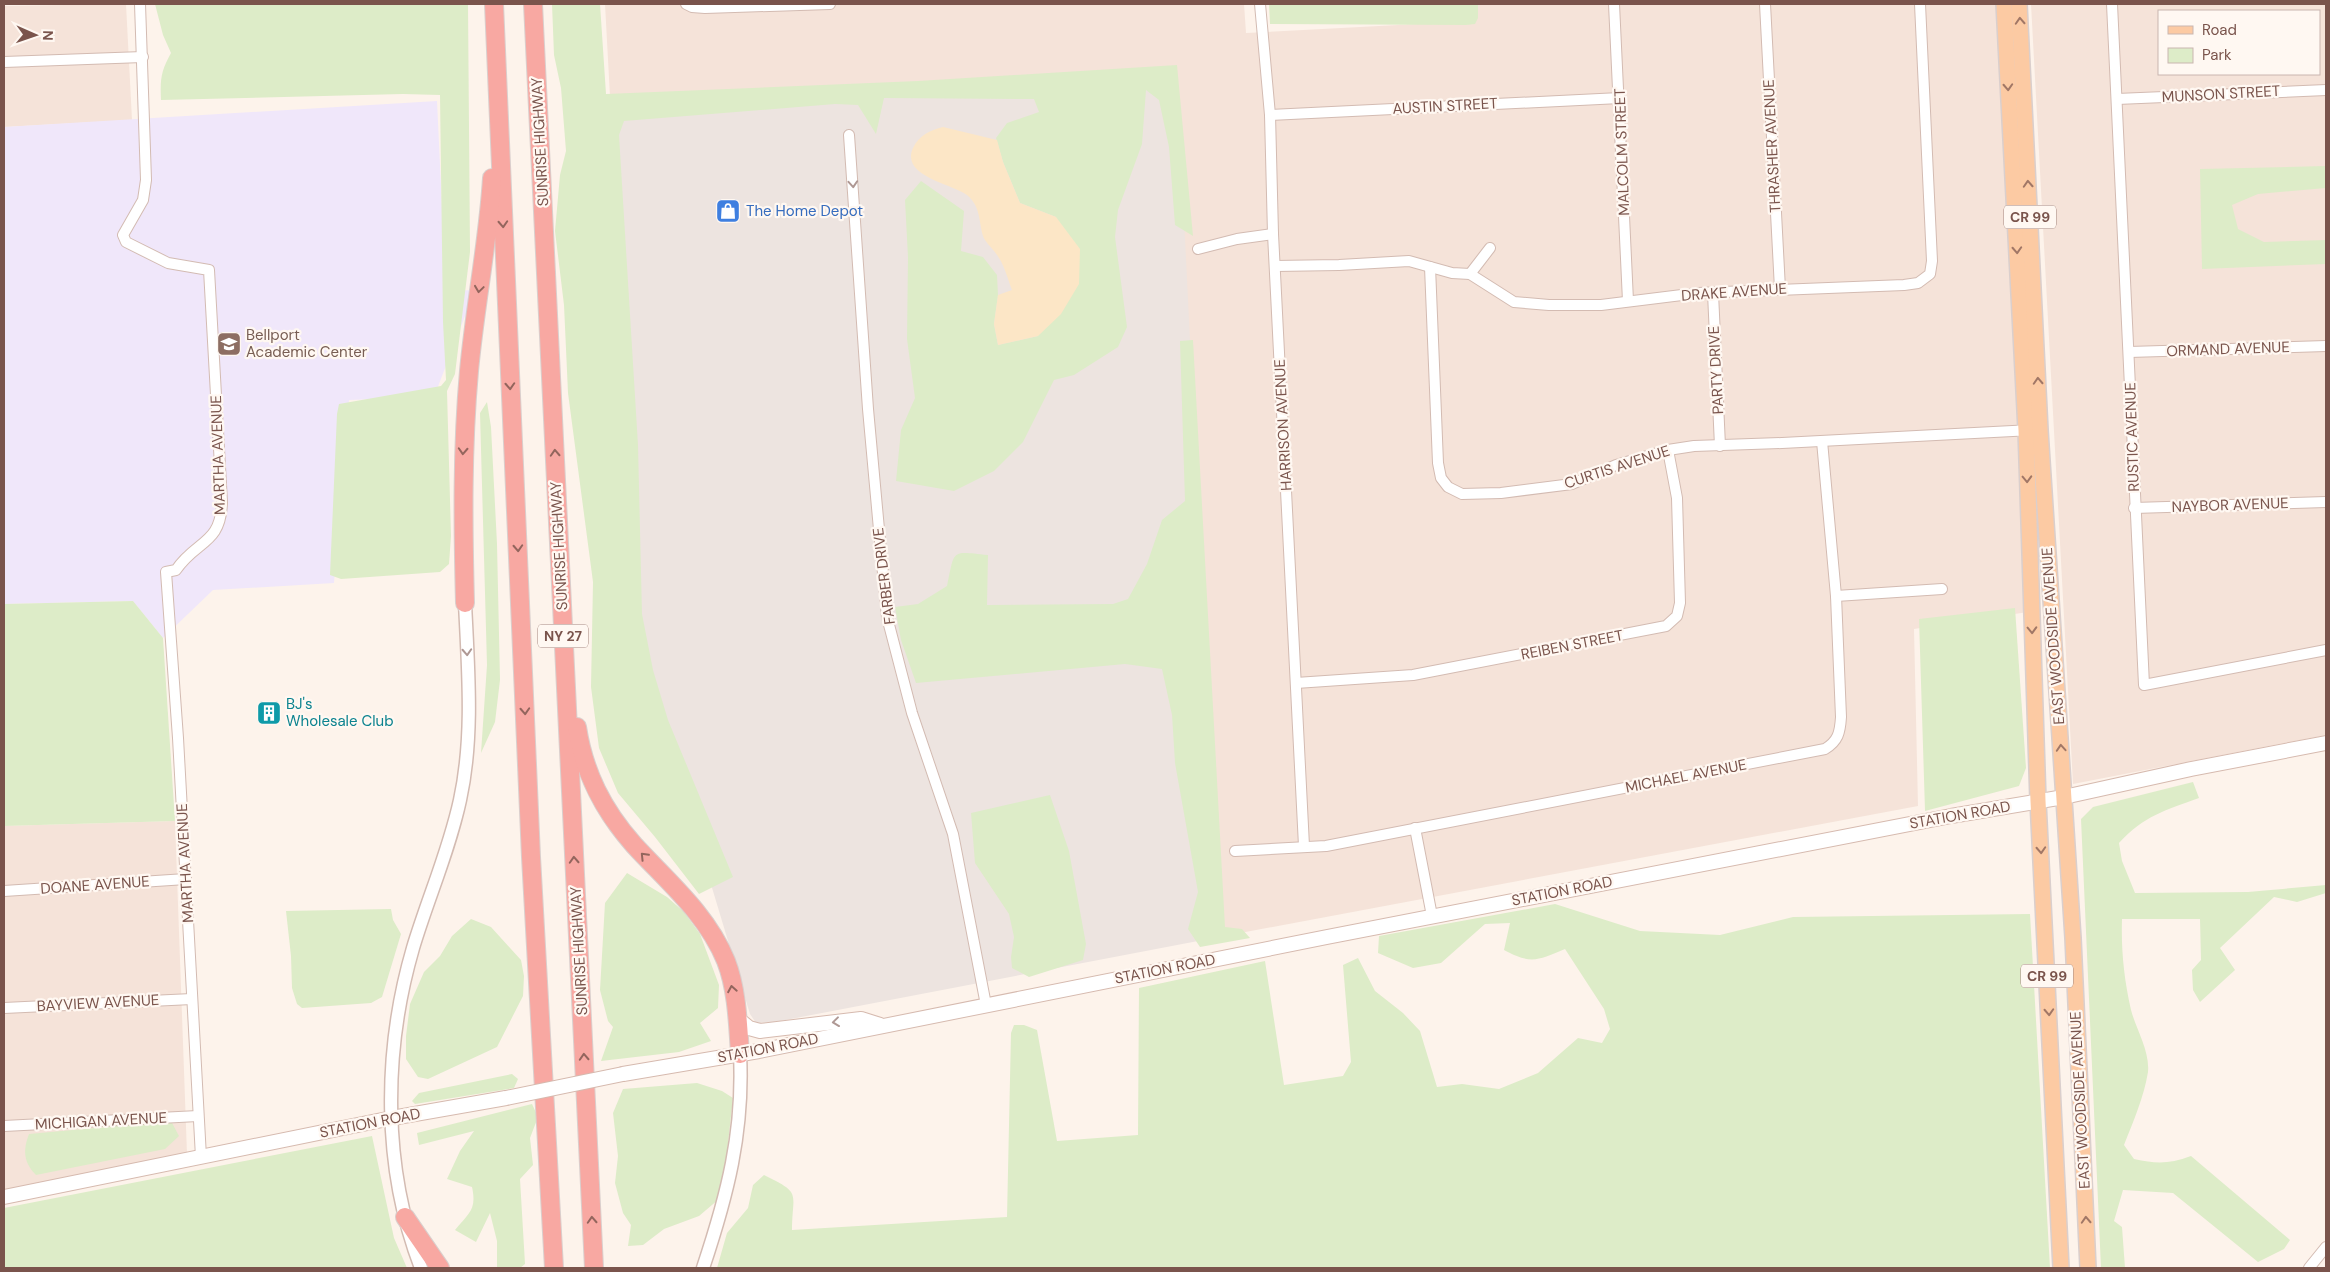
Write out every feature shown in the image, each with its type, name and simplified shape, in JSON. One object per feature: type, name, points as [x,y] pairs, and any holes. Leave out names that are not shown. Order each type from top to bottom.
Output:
[{"type":"highway","name":"SUNRISE HIGHWAY","points":[[533,4],[594,1268]]},
{"type":"highway","points":[[465,603],[462,491],[463,453],[472,337],[490,198],[494,11]]},
{"type":"highway","name":"NY 27","points":[[494,11],[531,847],[554,1268]]},
{"type":"highway","points":[[563,631],[573,673],[579,740],[592,783],[619,827],[681,894],[711,932],[726,960],[737,1018],[740,1054]]},
{"type":"highway","points":[[405,1218],[440,1268]]},
{"type":"main road","name":"EAST WOODSIDE AVENUE","points":[[2004,4],[2033,430],[2064,797],[2088,1268]]},
{"type":"main road","name":"EAST WOODSIDE AVENUE","points":[[2019,4],[2033,430],[2038,802],[2061,1268]]},
{"type":"main road","name":"STATION ROAD","points":[[4,1197],[392,1118],[740,1054],[1432,916],[1932,820],[2064,797],[2191,769],[2326,743]]},
{"type":"main road","points":[[737,1018],[749,1028],[760,1030],[861,1019],[884,1025]]},
{"type":"street","name":"MARTHA AVENUE","points":[[140,4],[146,180],[143,200],[123,234],[126,242],[168,263],[209,270],[222,502],[222,518],[215,534],[184,558],[176,570],[166,572],[186,879],[201,1157]]},
{"type":"street","points":[[686,4],[692,7],[705,8],[830,4]]},
{"type":"street","name":"HARRISON AVENUE","points":[[1260,4],[1270,115],[1273,234],[1304,846]]},
{"type":"street","name":"MALCOLM STREET","points":[[1614,4],[1620,98],[1628,301]]},
{"type":"street","name":"THRASHER AVENUE","points":[[1765,4],[1780,289]]},
{"type":"street","name":"DRAKE AVENUE","points":[[1275,266],[1409,261],[1452,273],[1470,274],[1514,302],[1549,305],[1601,305],[1655,300],[1698,293],[1918,283],[1930,274],[1932,248],[1920,4]]},
{"type":"street","name":"RUSTIC AVENUE","points":[[2112,4],[2129,352],[2134,508],[2144,685],[2326,650]]},
{"type":"street","points":[[4,62],[143,56]]},
{"type":"street","name":"MUNSON STREET","points":[[2116,99],[2326,90]]},
{"type":"street","name":"AUSTIN STREET","points":[[1270,115],[1620,98]]},
{"type":"street","name":"FARBER DRIVE","points":[[849,135],[868,409],[887,618],[912,713],[953,834],[986,1005]]},
{"type":"street","points":[[1198,249],[1237,238],[1273,234]]},
{"type":"street","points":[[1470,274],[1490,248]]},
{"type":"street","name":"CURTIS AVENUE","points":[[1430,267],[1437,451],[1441,478],[1448,487],[1462,494],[1501,493],[1572,484],[1616,465],[1668,450],[1694,446],[2033,430]]},
{"type":"street","name":"PARTY DRIVE","points":[[1713,293],[1720,446]]},
{"type":"street","name":"ORMAND AVENUE","points":[[2129,352],[2326,346]]},
{"type":"street","name":"MICHAEL AVENUE","points":[[1235,852],[1326,846],[1825,749],[1835,743],[1840,732],[1836,596],[1822,441]]},
{"type":"street","name":"REIBEN STREET","points":[[1296,683],[1412,675],[1666,626],[1677,616],[1680,604],[1677,498],[1668,450]]},
{"type":"street","name":"NAYBOR AVENUE","points":[[2134,508],[2326,502]]},
{"type":"street","points":[[1836,596],[1942,590]]},
{"type":"street","points":[[421,1268],[405,1218],[398,1179],[392,1118],[392,1068],[400,1005],[414,947],[459,807],[466,764],[469,708],[465,603]]},
{"type":"street","points":[[1416,828],[1432,916]]},
{"type":"street","name":"DOANE AVENUE","points":[[4,891],[186,879]]},
{"type":"street","name":"BAYVIEW AVENUE","points":[[4,1008],[192,999]]},
{"type":"street","points":[[703,1268],[727,1193],[735,1155],[740,1103],[740,1054]]},
{"type":"street","name":"MICHIGAN AVENUE","points":[[4,1126],[198,1116]]},
{"type":"street","points":[[2309,1268],[2326,1247]]},
{"type":"shaded area","points":[[126,4],[132,120],[4,127],[4,6]]},
{"type":"shaded area","points":[[605,4],[1244,4],[1246,33],[1474,21],[1474,4],[1998,4],[2028,612],[1914,629],[1918,806],[1219,937],[611,115]]},
{"type":"shaded area","points":[[2031,4],[2326,4],[2326,735],[2073,784]]},
{"type":"shaded area","points":[[1177,73],[1219,937],[775,1022],[756,1023],[750,1014],[630,615],[611,115]]},
{"type":"shaded area","name":"Bellport Academic Center","points":[[437,101],[446,291],[475,290],[434,397],[349,400],[334,583],[213,590],[163,638],[133,601],[4,604],[4,127]]},
{"type":"shaded area","points":[[175,821],[187,1154],[4,1190],[4,826]]},
{"type":"green space","points":[[155,4],[468,4],[470,252],[455,374],[447,391],[451,536],[449,564],[440,572],[341,579],[330,575],[339,404],[441,386],[446,380],[443,322],[440,95],[403,94],[161,100],[162,75],[171,53],[163,35]]},
{"type":"green space","points":[[552,4],[600,4],[606,94],[918,81],[1177,65],[1193,236],[1175,225],[1169,147],[1159,100],[1146,90],[1142,144],[1118,210],[1115,237],[1127,327],[1118,347],[1074,375],[1054,380],[1023,442],[994,471],[954,491],[896,481],[901,430],[915,398],[907,339],[908,257],[905,200],[921,181],[964,211],[961,251],[983,257],[997,275],[998,295],[994,324],[998,345],[1038,336],[1056,217],[1020,203],[1003,162],[996,138],[1007,123],[1039,112],[1034,99],[884,98],[876,134],[858,105],[835,104],[624,121],[619,135],[638,445],[642,614],[653,670],[668,720],[733,877],[699,894],[618,793],[599,748],[591,687],[593,582],[568,393],[564,305],[555,231],[560,175],[566,151],[561,88],[554,55]]},
{"type":"green space","points":[[1269,4],[1478,4],[1478,18],[1475,24],[1466,25],[1270,24]]},
{"type":"green space","points":[[2326,166],[2326,188],[2258,194],[2232,205],[2238,229],[2264,242],[2326,240],[2326,264],[2202,269],[2200,169]]},
{"type":"green space","points":[[1193,340],[1225,927],[1242,929],[1250,938],[1200,947],[1188,929],[1198,892],[1175,763],[1172,715],[1162,669],[1125,664],[916,683],[901,640],[895,607],[918,604],[947,586],[953,559],[960,553],[988,555],[987,605],[1113,604],[1128,599],[1147,564],[1162,520],[1185,501],[1180,341]]},
{"type":"green space","points":[[487,402],[491,427],[497,544],[500,680],[495,722],[481,753],[487,665],[480,413]]},
{"type":"green space","points":[[133,601],[163,638],[175,821],[4,826],[4,604]]},
{"type":"green space","points":[[2015,608],[2026,768],[2019,786],[1925,811],[1919,619]]},
{"type":"green space","points":[[2193,782],[2199,798],[2147,820],[2119,843],[2122,861],[2135,893],[2248,892],[2326,885],[2326,893],[2297,902],[2274,897],[2220,948],[2235,970],[2200,1002],[2193,990],[2192,970],[2201,960],[2200,919],[2122,919],[2126,987],[2131,1010],[2145,1048],[2148,1064],[2144,1091],[2124,1145],[2134,1159],[2142,1161],[2169,1162],[2191,1156],[2290,1240],[2284,1249],[2258,1262],[2173,1193],[2123,1190],[2114,1221],[2122,1227],[2125,1268],[2101,1268],[2081,819],[2093,807]]},
{"type":"green space","points":[[1050,795],[1069,851],[1086,944],[1083,960],[1029,977],[1012,968],[1011,957],[1014,937],[1009,914],[975,863],[971,813]]},
{"type":"green space","points":[[627,873],[667,897],[684,912],[700,934],[719,985],[718,1008],[700,1023],[711,1041],[679,1052],[601,1061],[613,1027],[608,1021],[600,990],[605,903]]},
{"type":"green space","points":[[1555,904],[1640,931],[1720,935],[1793,917],[2030,914],[2050,1268],[717,1268],[727,1233],[748,1208],[753,1185],[764,1175],[785,1186],[793,1195],[792,1230],[1007,1217],[1011,1033],[1014,1025],[1024,1025],[1037,1030],[1057,1141],[1138,1135],[1139,988],[1265,961],[1284,1085],[1343,1076],[1351,1062],[1343,965],[1358,958],[1375,991],[1403,1013],[1420,1031],[1437,1087],[1462,1084],[1499,1089],[1538,1073],[1578,1038],[1602,1043],[1610,1029],[1604,1009],[1565,949],[1541,958],[1522,958],[1504,950],[1510,923],[1485,924],[1441,963],[1413,968],[1378,953],[1379,936]]},
{"type":"green space","points":[[391,909],[393,920],[401,934],[382,997],[371,1003],[302,1008],[297,1004],[292,988],[286,911]]},
{"type":"green space","points":[[471,919],[491,927],[521,960],[524,976],[523,996],[497,1047],[428,1079],[418,1077],[406,1059],[406,1036],[410,1004],[424,972],[440,956],[452,936]]},
{"type":"green space","points":[[512,1074],[518,1079],[514,1088],[415,1104],[412,1101],[419,1093]]},
{"type":"green space","points":[[697,1083],[722,1091],[733,1098],[725,1170],[719,1199],[699,1216],[664,1229],[643,1245],[628,1246],[631,1225],[623,1213],[615,1183],[618,1156],[613,1113],[623,1089]]},
{"type":"green space","points":[[532,1104],[538,1117],[530,1138],[533,1165],[520,1179],[525,1264],[520,1268],[497,1268],[497,1241],[490,1213],[476,1242],[455,1230],[473,1206],[472,1187],[447,1179],[460,1151],[474,1131],[419,1145],[417,1133]]},
{"type":"green space","points":[[171,1121],[179,1136],[165,1149],[36,1175],[26,1161],[25,1151],[29,1134]]},
{"type":"green space","points":[[372,1136],[394,1238],[407,1268],[4,1268],[4,1208]]},
{"type":"sand","points":[[943,127],[997,140],[1003,162],[1020,203],[1056,217],[1080,249],[1079,284],[1061,314],[1038,336],[998,345],[994,324],[998,295],[1012,290],[1005,269],[996,253],[985,240],[976,206],[967,195],[930,178],[914,166],[911,158],[916,143],[926,134]]},
{"type":"place","name":"The Home Depot","points":[[728,211]]},
{"type":"place","name":"Bellport Academic Center","points":[[229,344]]},
{"type":"place","name":"BJ's Wholesale Club","points":[[269,713]]}]
